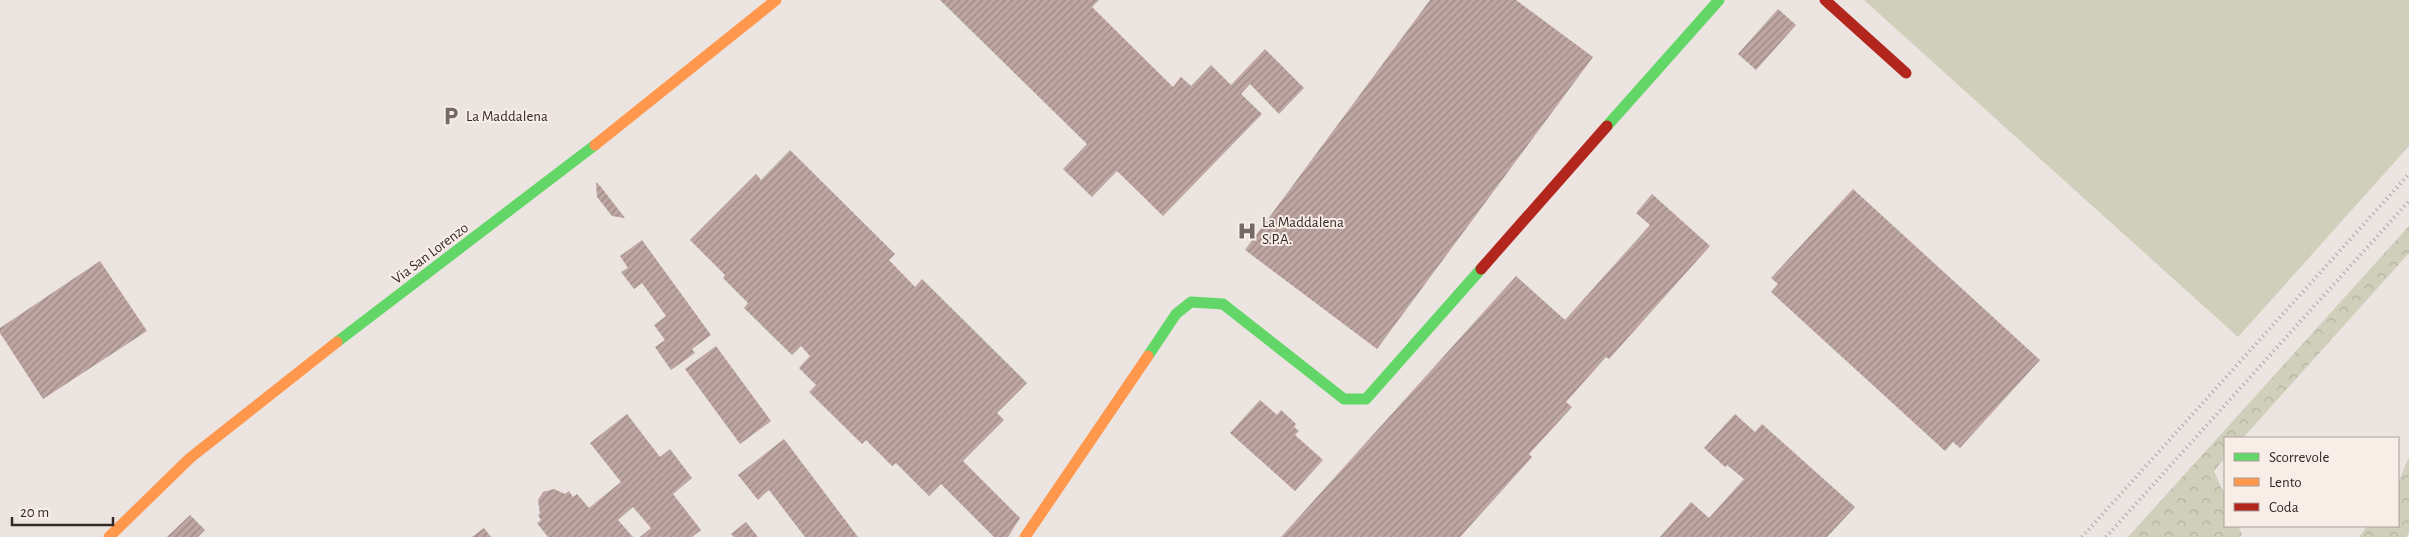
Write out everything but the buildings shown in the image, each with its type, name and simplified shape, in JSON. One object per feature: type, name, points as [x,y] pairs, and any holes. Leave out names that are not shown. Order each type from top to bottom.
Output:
[{"type":"street","name":"Via San Lorenzo","points":[[109,537],[190,458],[248,410],[633,116],[776,0]]},
{"type":"street","points":[[1025,537],[1176,314],[1191,302],[1223,304],[1344,399],[1366,399],[1719,0]]},
{"type":"street","points":[[1825,0],[1906,73]]},
{"type":"green space","points":[[1864,0],[2409,0],[2409,146],[2238,337]]},
{"type":"green space","points":[[2409,226],[2409,253],[2244,437],[2224,437],[2224,459],[2214,471],[2224,494],[2224,527],[2238,527],[2242,534],[2240,537],[2128,537]]},
{"type":"green space","points":[[2409,457],[2409,533],[2406,537],[2359,537],[2366,527],[2399,527],[2399,481]]},
{"type":"railway","points":[[2082,537],[2409,174]]},
{"type":"railway","points":[[2106,537],[2409,201]]},
{"type":"traffic: fast","points":[[1607,126],[1719,0]]},
{"type":"traffic: fast","points":[[337,342],[595,145]]},
{"type":"traffic: fast","points":[[1148,356],[1176,314],[1191,302],[1223,304],[1344,399],[1366,399],[1481,269]]},
{"type":"traffic: slow","points":[[595,145],[776,0]]},
{"type":"traffic: slow","points":[[109,537],[190,458],[337,342]]},
{"type":"traffic: slow","points":[[1025,537],[1148,356]]},
{"type":"traffic: jam","points":[[1825,0],[1906,73]]},
{"type":"traffic: jam","points":[[1481,269],[1607,126]]},
{"type":"place","name":"La Maddalena","points":[[451,116]]},
{"type":"place","name":"La Maddalena S.P.A.","points":[[1247,231]]}]
